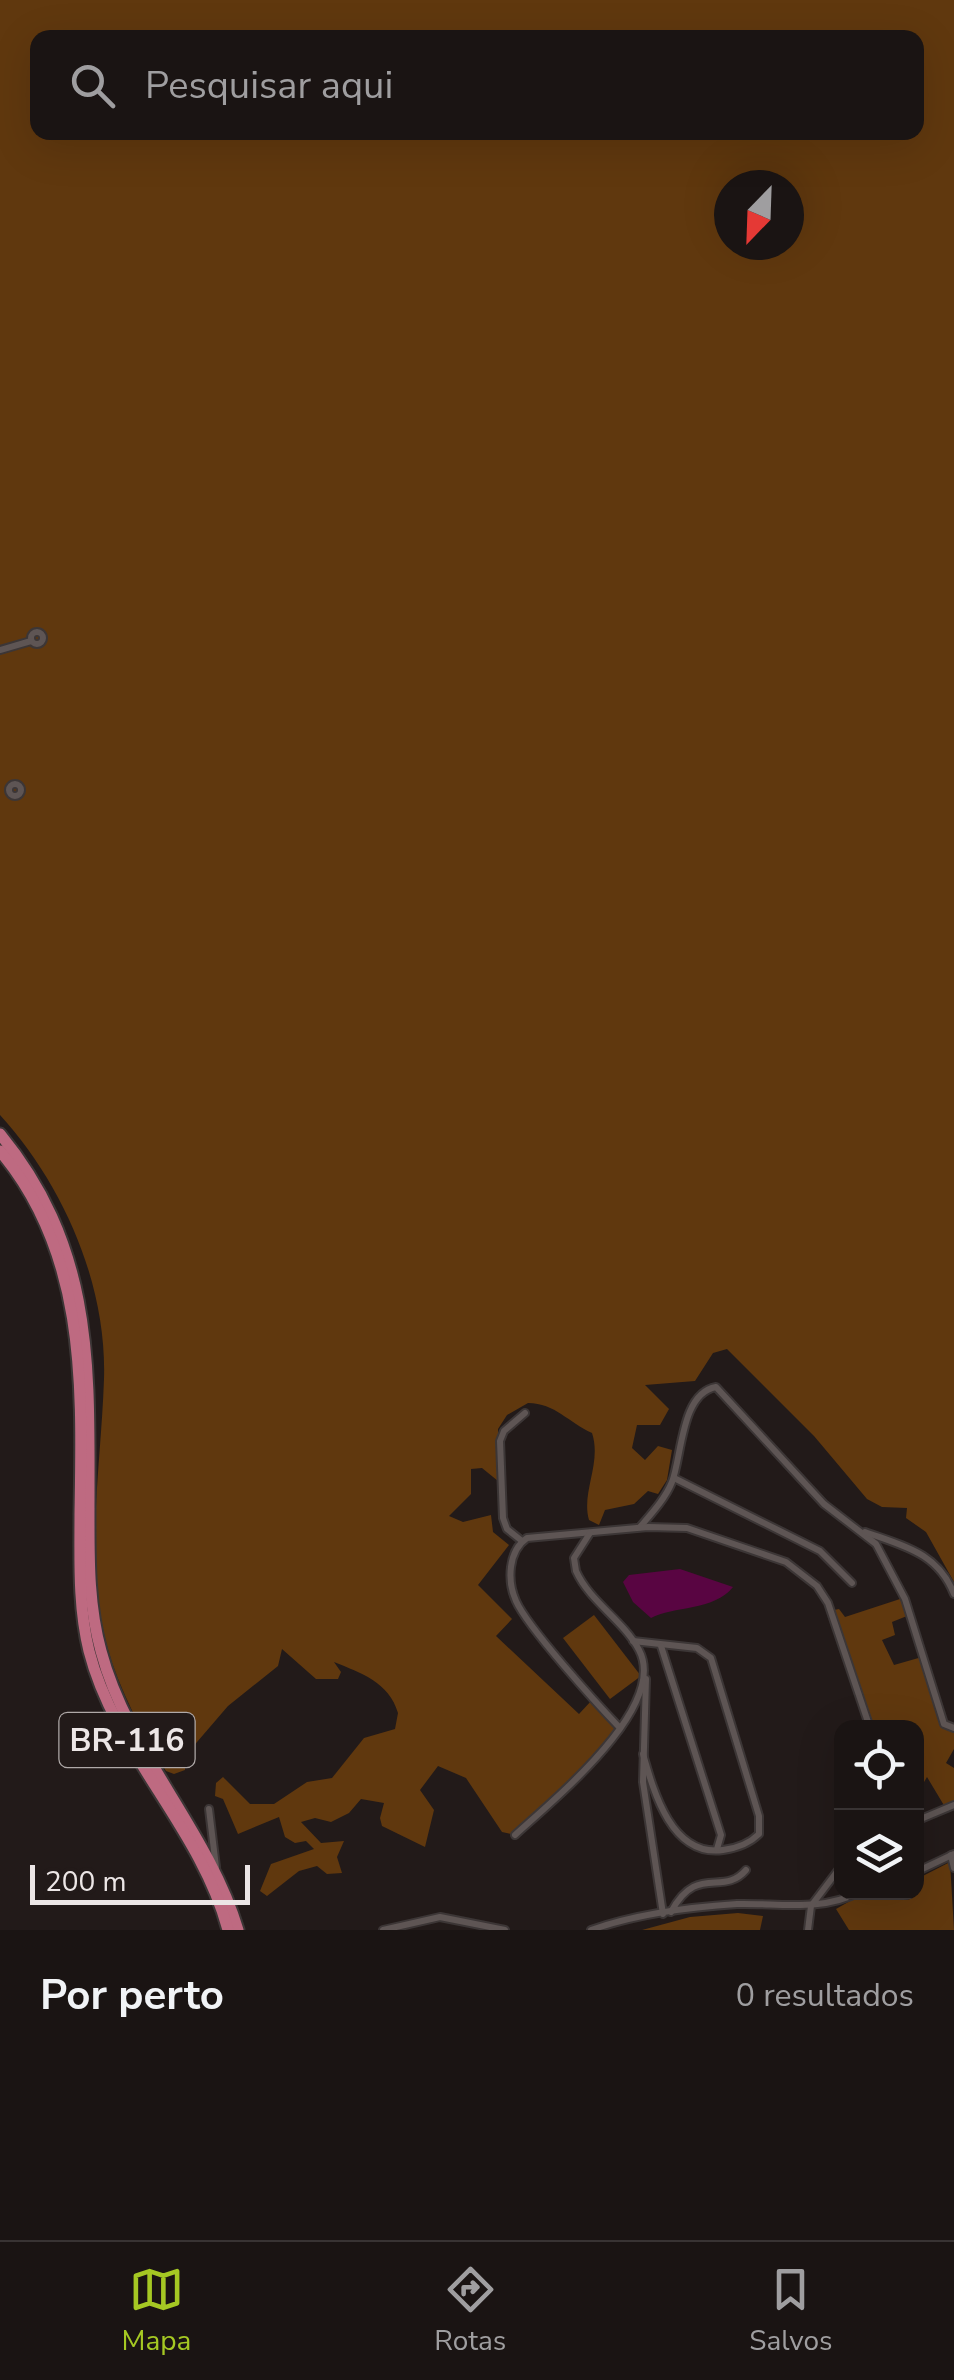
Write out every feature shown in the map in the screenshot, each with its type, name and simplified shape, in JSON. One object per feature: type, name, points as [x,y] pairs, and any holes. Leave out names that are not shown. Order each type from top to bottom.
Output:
[{"type":"highway","name":"BR-116","points":[[0,1134],[49,1205],[79,1289],[87,1333],[81,1604],[98,1680],[130,1746],[200,1861],[228,1930]]},
{"type":"highway","name":"BR-116","points":[[0,1151],[39,1209],[70,1294],[79,1359],[84,1482]]},
{"type":"highway","name":"BR-116","points":[[84,1534],[92,1606],[110,1680],[140,1742],[216,1873],[238,1930]]},
{"type":"street","points":[[0,650],[31,641]]},
{"type":"street","points":[[640,1528],[674,1478],[689,1417],[712,1386],[824,1504],[876,1544],[889,1564],[918,1636],[944,1724],[954,1728]]},
{"type":"street","points":[[522,1541],[502,1518],[499,1446],[504,1430],[525,1413]]},
{"type":"street","points":[[674,1478],[820,1551],[852,1583]]},
{"type":"street","points":[[522,1541],[640,1528],[706,1532],[758,1550],[802,1572],[817,1586],[838,1624],[868,1720]]},
{"type":"street","points":[[855,1528],[927,1556],[942,1569],[954,1594]]},
{"type":"street","points":[[591,1532],[574,1558],[576,1572],[633,1642],[646,1673],[643,1782],[667,1914]]},
{"type":"street","points":[[522,1541],[511,1565],[519,1606],[620,1728]]},
{"type":"street","points":[[633,1642],[696,1648],[711,1658],[760,1824],[756,1838],[720,1850],[691,1844],[670,1822],[643,1754]]},
{"type":"street","points":[[661,1646],[721,1835],[720,1850]]},
{"type":"street","points":[[515,1835],[576,1778],[620,1728],[646,1673]]},
{"type":"street","points":[[924,1818],[954,1805]]},
{"type":"street","points":[[209,1809],[216,1873]]},
{"type":"street","points":[[924,1868],[952,1854],[954,1868]]},
{"type":"street","points":[[667,1914],[682,1894],[698,1883],[735,1880],[746,1870]]},
{"type":"street","points":[[808,1930],[811,1906],[834,1876]]},
{"type":"street","points":[[592,1930],[736,1904],[811,1906],[842,1900]]},
{"type":"street","points":[[383,1930],[422,1919],[472,1920],[505,1930]]},
{"type":"street","points":[[472,1920],[476,1930]]},
{"type":"shaded area","points":[[0,0],[954,0],[954,1582],[926,1532],[906,1518],[907,1508],[882,1507],[867,1499],[814,1436],[727,1349],[713,1353],[695,1381],[645,1385],[669,1409],[660,1425],[637,1425],[632,1448],[645,1460],[658,1446],[672,1450],[667,1480],[658,1494],[648,1491],[634,1504],[605,1510],[599,1525],[589,1520],[587,1509],[595,1455],[592,1433],[554,1410],[528,1403],[507,1415],[498,1429],[498,1481],[482,1468],[471,1469],[471,1494],[449,1516],[463,1522],[491,1515],[493,1532],[509,1545],[478,1585],[512,1619],[496,1636],[579,1714],[592,1700],[616,1728],[573,1778],[511,1834],[502,1832],[466,1778],[438,1766],[420,1790],[434,1810],[425,1847],[382,1826],[384,1803],[361,1799],[349,1813],[331,1822],[315,1818],[301,1822],[321,1843],[344,1841],[337,1857],[342,1873],[327,1874],[317,1866],[299,1871],[267,1896],[260,1891],[271,1864],[314,1849],[306,1841],[295,1843],[285,1837],[279,1817],[238,1834],[223,1799],[215,1796],[216,1783],[223,1777],[250,1804],[274,1804],[307,1782],[332,1778],[364,1738],[395,1729],[398,1713],[381,1686],[364,1675],[334,1662],[341,1672],[338,1679],[316,1679],[282,1649],[278,1666],[228,1706],[185,1756],[185,1770],[174,1774],[166,1771],[118,1679],[100,1613],[95,1547],[103,1343],[98,1307],[77,1237],[43,1172],[0,1115]]},
{"type":"shaded area","points":[[680,1569],[733,1587],[705,1604],[651,1618],[633,1602],[623,1582],[629,1575]]},
{"type":"shaded area","points":[[900,1599],[907,1616],[892,1622],[895,1635],[882,1640],[894,1665],[922,1657],[941,1725],[954,1732],[954,1749],[946,1763],[954,1768],[954,1801],[945,1807],[927,1777],[924,1782],[924,1720],[871,1720],[834,1610],[839,1609],[845,1617]]},
{"type":"shaded area","points":[[594,1615],[641,1676],[610,1699],[563,1638]]},
{"type":"shaded area","points":[[950,1862],[954,1930],[849,1930],[836,1909],[852,1900],[924,1900],[924,1875]]},
{"type":"shaded area","points":[[738,1913],[763,1916],[760,1930],[642,1930],[690,1917]]}]
